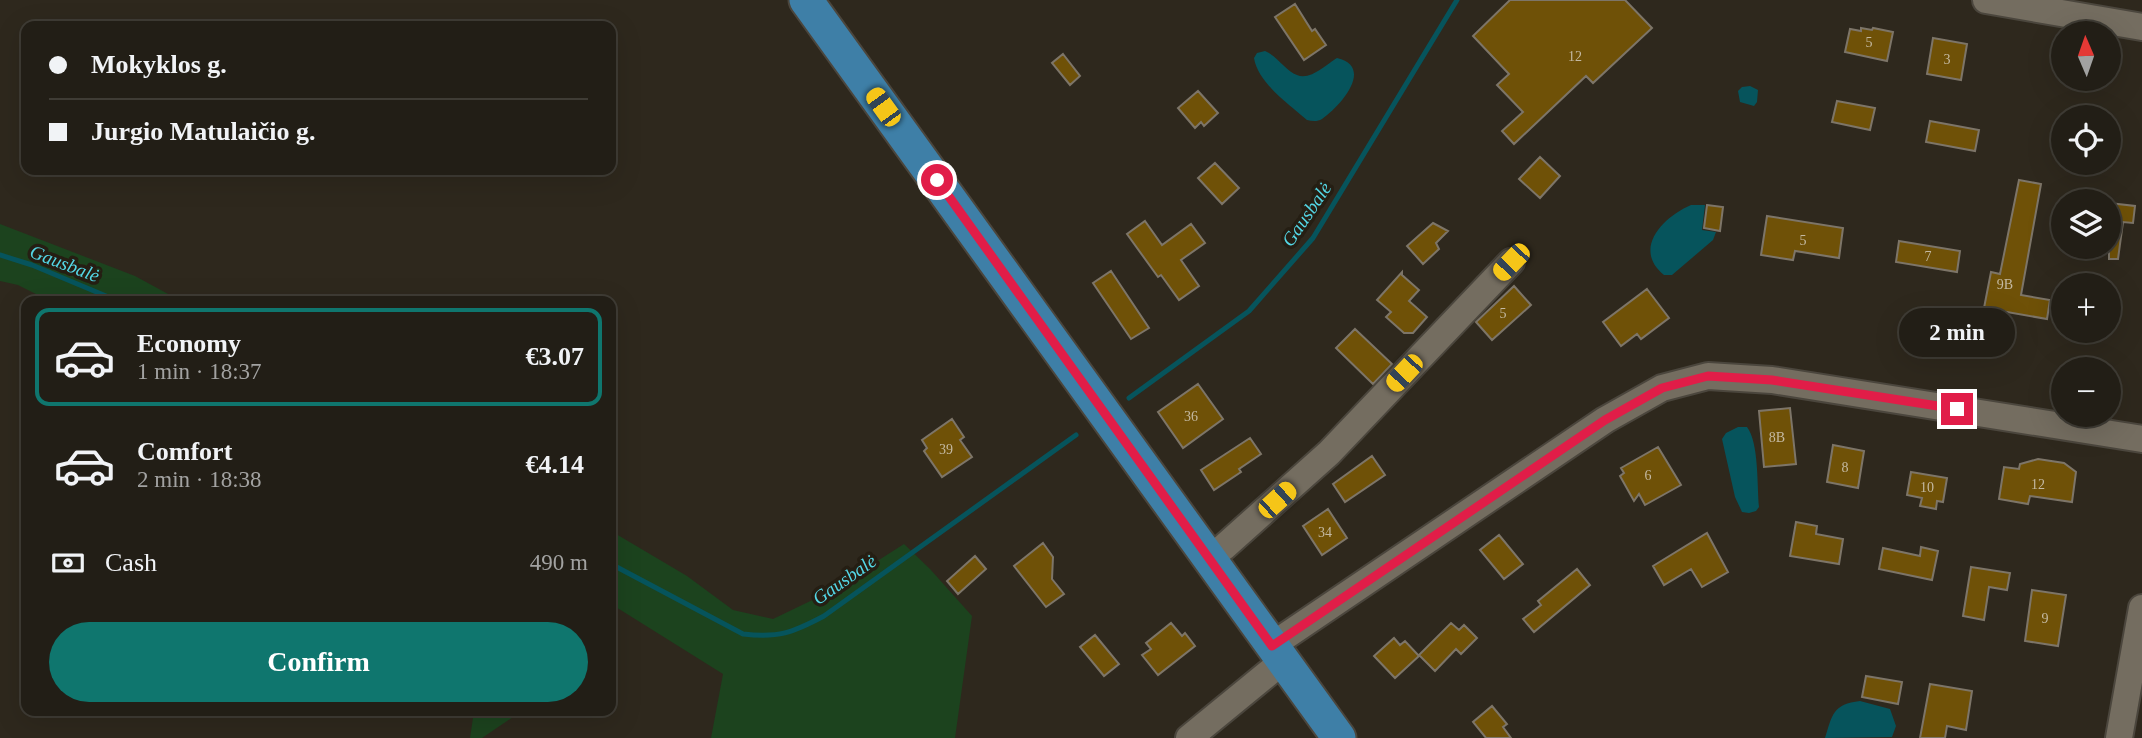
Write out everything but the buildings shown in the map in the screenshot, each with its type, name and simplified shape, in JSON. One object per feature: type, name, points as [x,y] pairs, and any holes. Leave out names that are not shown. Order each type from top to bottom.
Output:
[{"type":"main road","points":[[806,0],[1339,738]]},
{"type":"street","points":[[1986,0],[2142,27]]},
{"type":"street","points":[[1208,558],[1224,547],[1329,453],[1511,262]]},
{"type":"street","points":[[1189,738],[1277,654],[1605,420],[1662,388],[1708,376],[1772,380],[2142,439]]},
{"type":"street","points":[[2119,738],[2138,646],[2142,608]]},
{"type":"green space","points":[[0,224],[135,276],[172,296],[40,296],[18,285],[0,281]]},
{"type":"green space","points":[[616,534],[687,576],[733,610],[773,619],[827,593],[904,544],[972,616],[955,738],[711,738],[723,674],[616,607]]},
{"type":"green space","points":[[473,716],[515,716],[482,738],[470,738]]},
{"type":"water","points":[[1265,51],[1293,73],[1302,76],[1313,74],[1337,58],[1348,63],[1354,78],[1345,97],[1337,106],[1322,119],[1307,120],[1261,76],[1254,58],[1257,53]]},
{"type":"water","points":[[1750,86],[1758,90],[1754,106],[1740,102],[1738,91],[1742,87]]},
{"type":"water","points":[[1691,205],[1705,205],[1702,230],[1716,232],[1713,240],[1672,275],[1664,275],[1655,265],[1651,245],[1655,235],[1670,217]]},
{"type":"water","points":[[1738,427],[1747,427],[1756,453],[1759,507],[1749,513],[1742,512],[1735,497],[1722,439],[1726,433]]},
{"type":"water","points":[[1860,701],[1890,709],[1896,726],[1892,737],[1825,738],[1835,712],[1844,705]]},
{"type":"waterway","name":"Gausbalė","points":[[1129,398],[1249,311],[1313,238],[1457,0]]},
{"type":"waterway","name":"Gausbalė","points":[[0,255],[32,265],[106,296]]},
{"type":"waterway","name":"Gausbalė","points":[[616,567],[743,634],[785,633],[824,616],[1076,435]]},
{"type":"route","points":[[937,180],[1272,646],[1605,420],[1662,388],[1708,376],[1772,380],[1957,409]]}]
